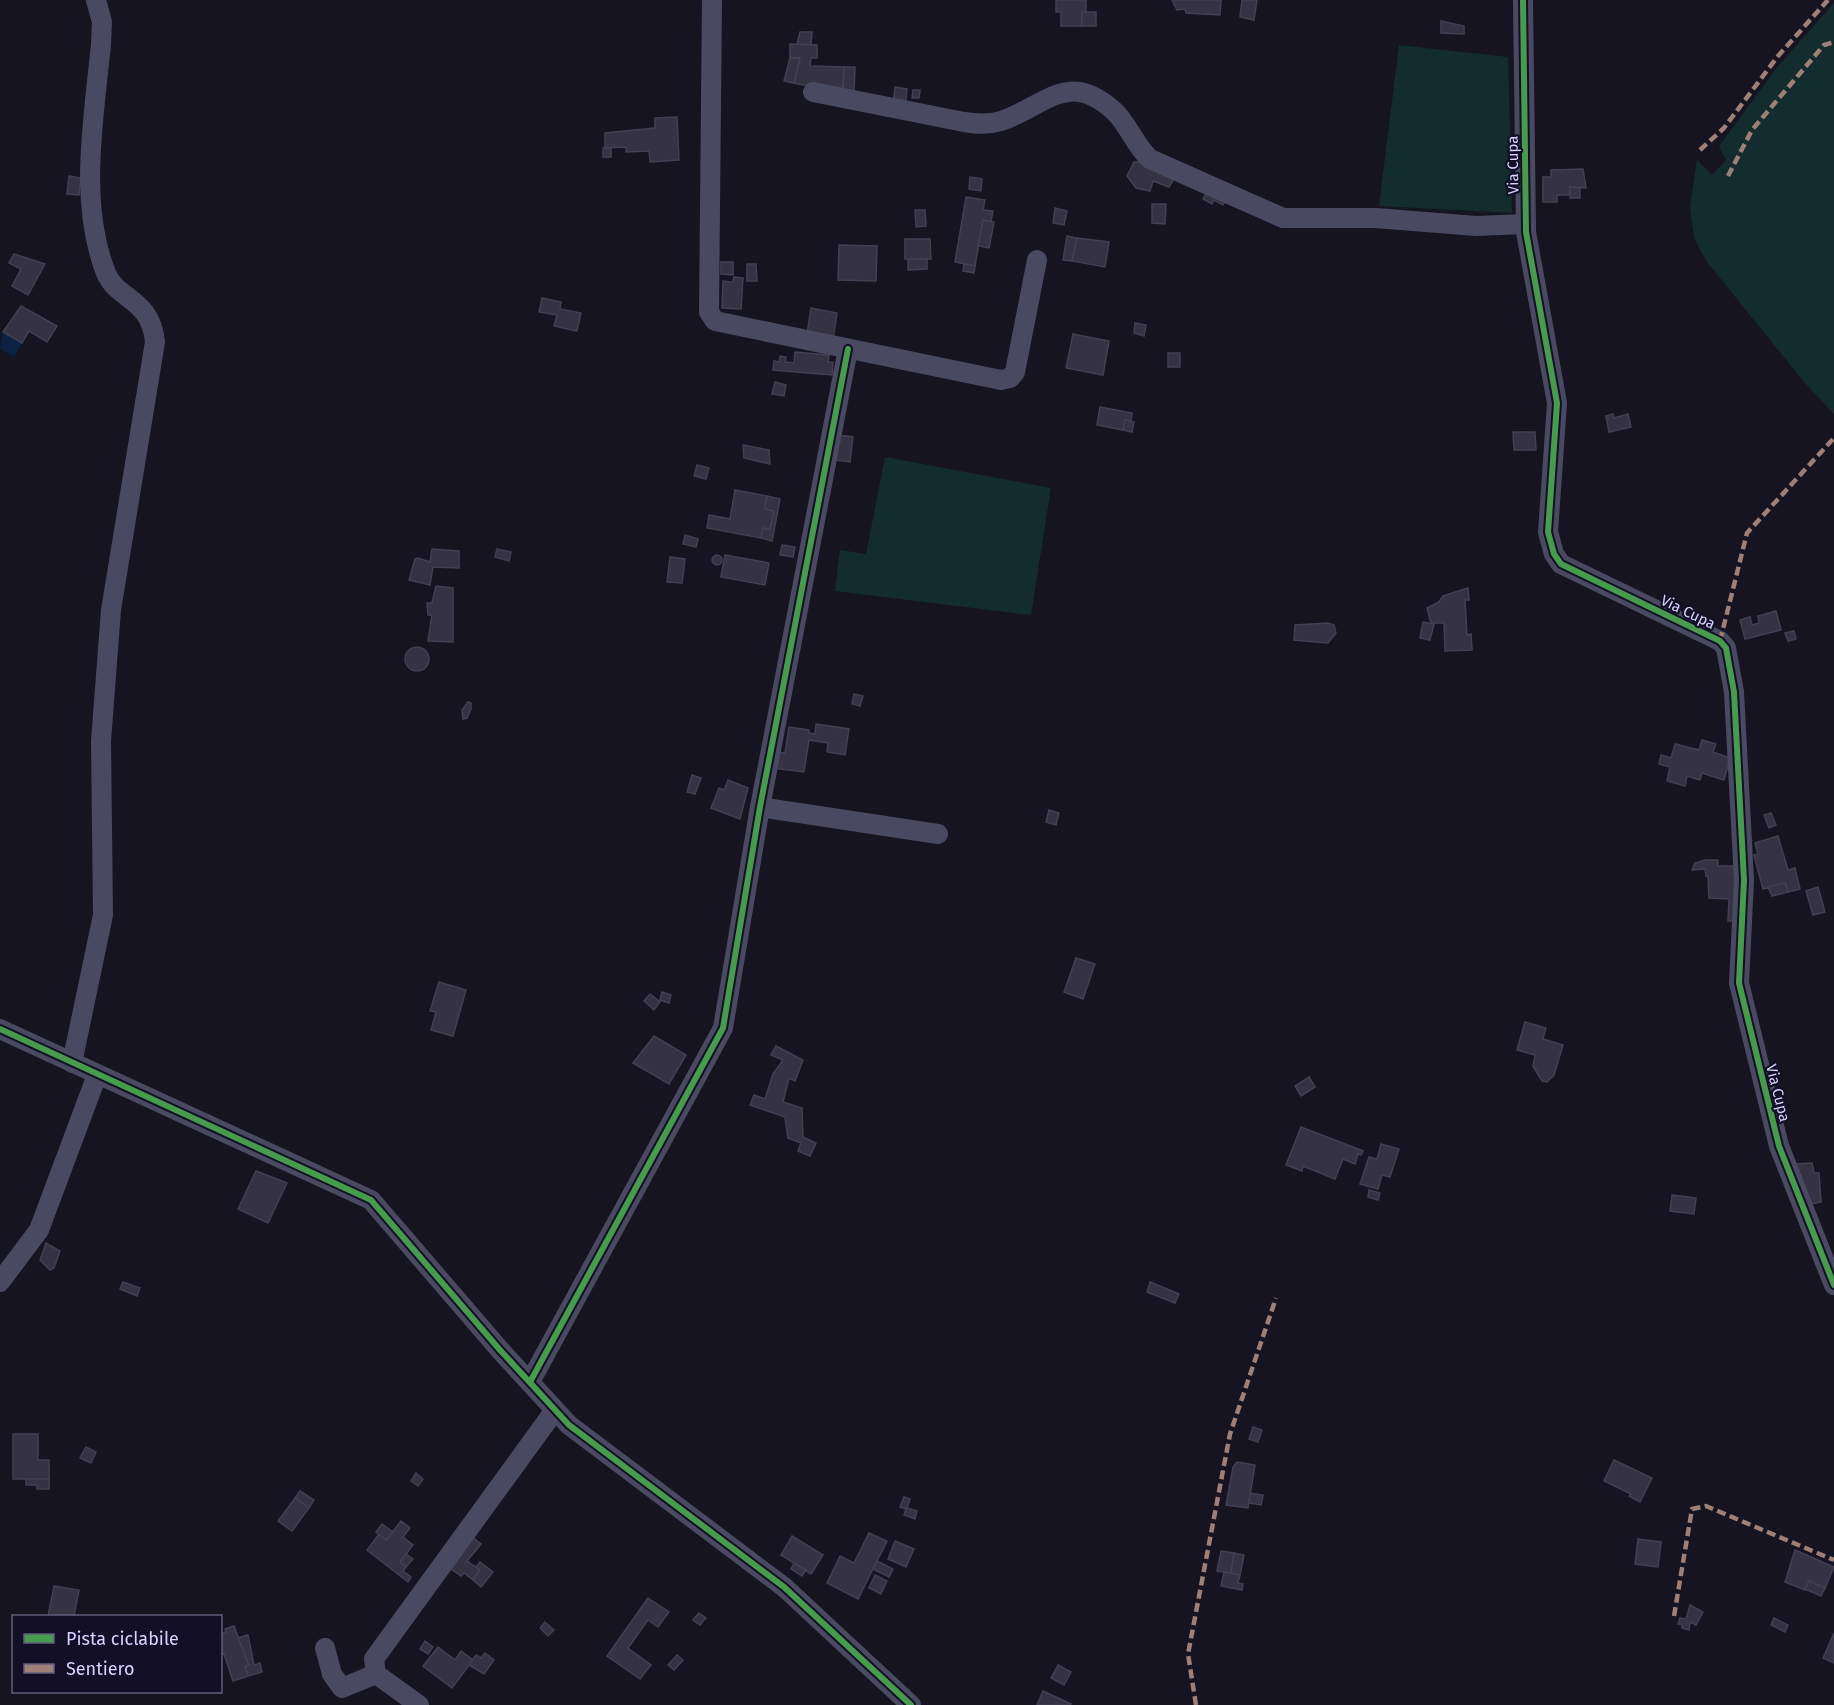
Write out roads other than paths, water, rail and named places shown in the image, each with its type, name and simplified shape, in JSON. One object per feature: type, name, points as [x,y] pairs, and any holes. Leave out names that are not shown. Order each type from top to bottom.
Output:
[{"type":"street","points":[[72,1063],[103,915],[101,741],[111,610],[155,342],[154,327],[148,318],[108,276],[98,244],[90,186],[102,22],[96,0]]},
{"type":"street","points":[[712,0],[711,317],[721,324],[1001,380],[1010,378],[1015,372],[1037,260]]},
{"type":"street","name":"Via Cupa","points":[[1523,0],[1526,224],[1557,403],[1548,532],[1554,554],[1561,564],[1720,641],[1726,648],[1734,692],[1744,880],[1739,983],[1779,1146],[1834,1285]]},
{"type":"street","points":[[813,92],[964,122],[989,124],[1003,120],[1058,93],[1080,92],[1091,96],[1115,112],[1141,151],[1150,159],[1283,218],[1376,218],[1476,226],[1526,224]]},
{"type":"street","points":[[530,1382],[723,1028],[760,807],[848,349]]},
{"type":"street","points":[[760,807],[938,834]]},
{"type":"street","points":[[0,1029],[371,1200],[569,1425],[784,1587],[912,1705]]},
{"type":"street","points":[[0,1282],[39,1230],[97,1075]]},
{"type":"street","points":[[418,1705],[376,1674],[374,1659],[555,1410]]},
{"type":"street","points":[[325,1648],[332,1674],[342,1688],[376,1674]]},
{"type":"water","points":[[3,332],[22,343],[14,357],[0,349]]}]
